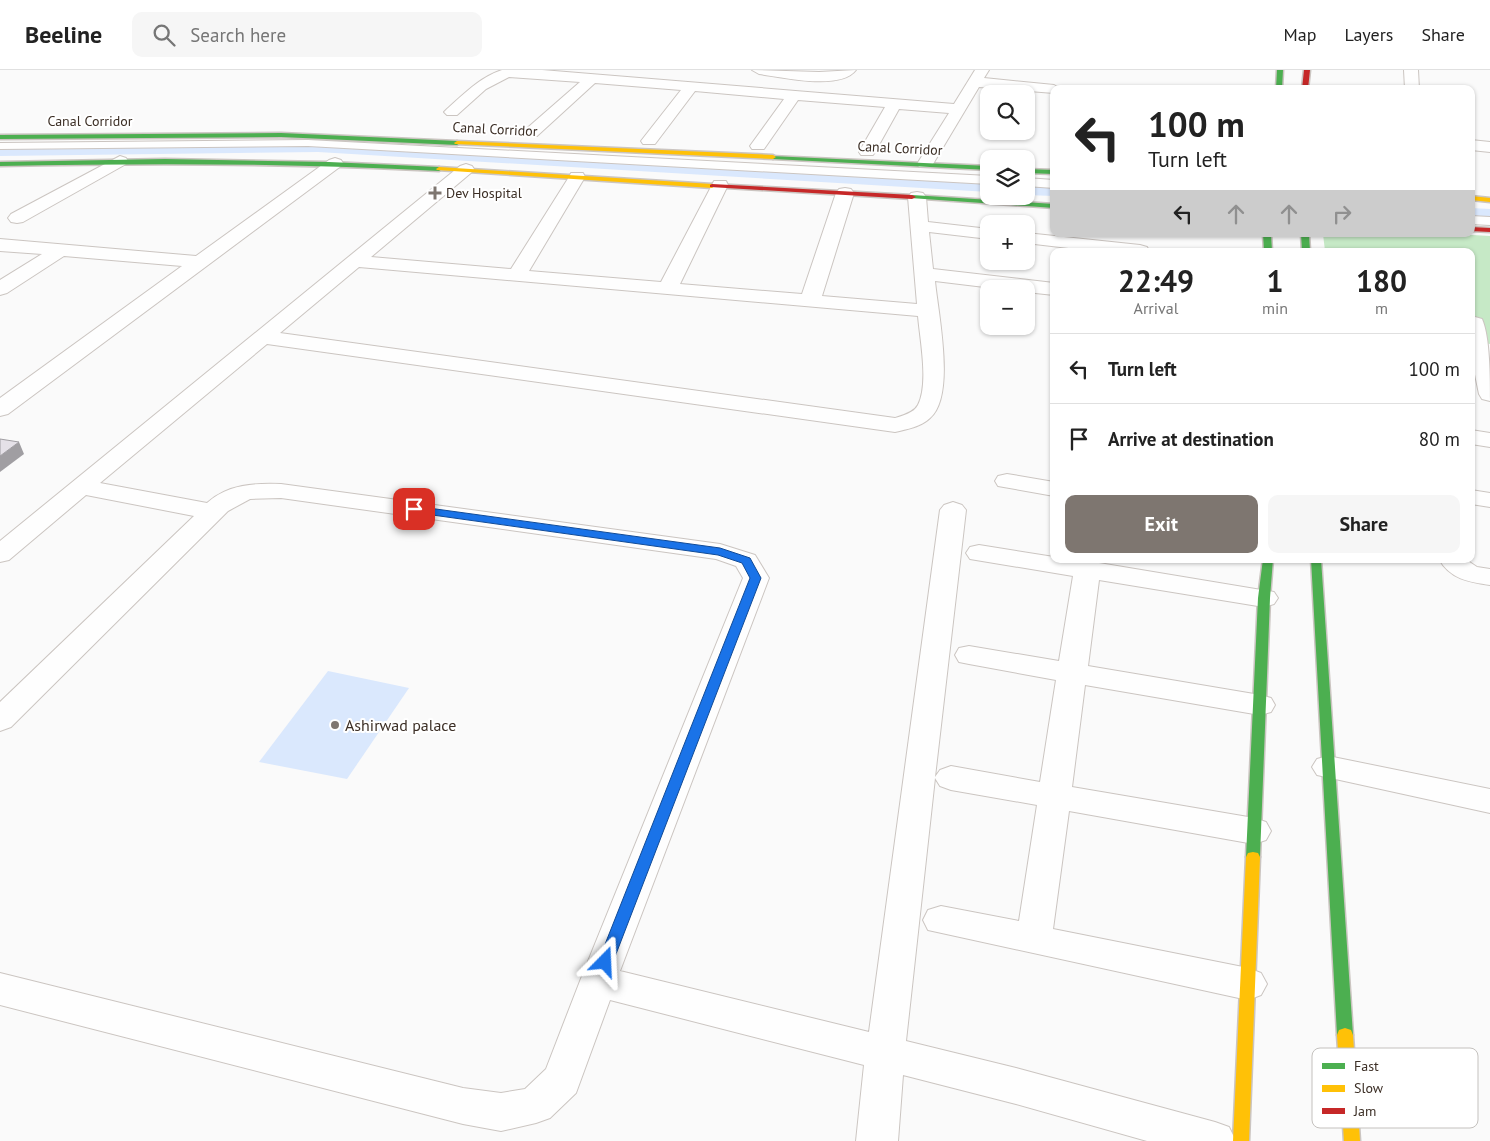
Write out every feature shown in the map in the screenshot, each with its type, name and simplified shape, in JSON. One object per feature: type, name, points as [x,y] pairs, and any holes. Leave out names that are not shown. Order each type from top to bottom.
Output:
[{"type":"street","points":[[759,70],[826,77],[844,75],[849,70]]},
{"type":"street","points":[[1279,85],[1280,70]]},
{"type":"street","points":[[1305,85],[1307,70]]},
{"type":"street","points":[[1411,70],[1412,85]]},
{"type":"street","points":[[452,112],[493,78],[506,72],[602,74],[691,87],[957,109]]},
{"type":"street","points":[[531,133],[602,74]]},
{"type":"street","points":[[925,164],[979,76],[1050,88]]},
{"type":"street","points":[[649,141],[691,87]]},
{"type":"street","points":[[758,146],[793,96]]},
{"type":"street","points":[[867,152],[894,104]]},
{"type":"street","name":"Canal Corridor","points":[[0,136],[281,135],[980,167]]},
{"type":"street","points":[[1475,145],[1490,147]]},
{"type":"street","points":[[17,218],[120,161]]},
{"type":"street","points":[[0,164],[120,161],[335,162],[1050,206]]},
{"type":"street","points":[[0,409],[335,162]]},
{"type":"street","points":[[0,554],[466,169]]},
{"type":"street","points":[[1035,171],[1050,172]]},
{"type":"street","points":[[517,275],[577,177]]},
{"type":"street","points":[[668,288],[720,185]]},
{"type":"street","points":[[810,301],[845,193]]},
{"type":"street","points":[[264,337],[895,425],[914,421],[926,412],[930,404],[934,377],[917,197]]},
{"type":"street","points":[[1475,198],[1490,200]]},
{"type":"street","points":[[920,226],[980,233]]},
{"type":"street","points":[[1475,229],[1490,230]]},
{"type":"street","points":[[1035,239],[1114,248]]},
{"type":"street","points":[[0,245],[199,262]]},
{"type":"street","points":[[0,289],[61,250]]},
{"type":"street","points":[[353,261],[928,310]]},
{"type":"street","points":[[924,274],[1050,289]]},
{"type":"street","points":[[1479,324],[1490,394]]},
{"type":"street","points":[[1475,438],[1490,440]]},
{"type":"street","points":[[1007,482],[1050,488]]},
{"type":"street","points":[[81,487],[213,512]]},
{"type":"street","points":[[0,720],[213,512],[236,494],[252,490],[281,491],[720,552],[746,561],[756,578],[598,981],[562,1080],[536,1105],[501,1112],[463,1106],[0,989]]},
{"type":"street","points":[[1475,498],[1490,500]]},
{"type":"street","points":[[877,1141],[885,1053],[953,510]]},
{"type":"street","points":[[979,553],[1264,598]]},
{"type":"street","points":[[1241,1141],[1264,598],[1268,563]]},
{"type":"street","points":[[1316,563],[1346,1048]]},
{"type":"street","points":[[1455,563],[1458,568],[1465,572],[1490,577]]},
{"type":"street","points":[[1034,938],[1087,569]]},
{"type":"street","points":[[969,655],[1260,705]]},
{"type":"street","points":[[1328,767],[1490,801]]},
{"type":"street","points":[[952,778],[1254,831]]},
{"type":"street","points":[[941,920],[1248,984]]},
{"type":"street","points":[[598,981],[1016,1086],[1215,1141]]},
{"type":"street","points":[[1351,1128],[1352,1141]]},
{"type":"lane","points":[[0,146],[253,143],[338,144],[980,180]]},
{"type":"lane","points":[[0,156],[224,152],[326,153],[980,189]]},
{"type":"lane","points":[[1035,183],[1050,184]]},
{"type":"lane","points":[[1035,191],[1050,192]]},
{"type":"lane","points":[[1475,206],[1490,207]]},
{"type":"lane","points":[[1475,220],[1490,221]]},
{"type":"green space","points":[[1490,236],[1490,344],[1475,342],[1475,248],[1325,248],[1323,237]]},
{"type":"water","name":"Ashirwad palace","points":[[328,671],[409,688],[347,779],[259,762]]},
{"type":"building","points":[[0,439],[19,442],[0,456]]},
{"type":"waterway","points":[[0,150],[318,146],[980,184]]},
{"type":"waterway","points":[[1035,188],[1050,189]]},
{"type":"waterway","points":[[1475,215],[1490,216]]},
{"type":"traffic: fast","points":[[1279,85],[1280,70]]},
{"type":"traffic: fast","points":[[0,137],[281,135],[457,143]]},
{"type":"traffic: fast","points":[[773,157],[980,168]]},
{"type":"traffic: fast","points":[[0,164],[220,162],[439,169]]},
{"type":"traffic: fast","points":[[1035,171],[1050,172]]},
{"type":"traffic: fast","points":[[912,197],[1050,206]]},
{"type":"traffic: fast","points":[[1267,237],[1268,248]]},
{"type":"traffic: fast","points":[[1305,237],[1306,248]]},
{"type":"traffic: fast","points":[[1253,857],[1264,598],[1268,563]]},
{"type":"traffic: fast","points":[[1316,563],[1345,1035]]},
{"type":"traffic: slow","points":[[457,143],[773,157]]},
{"type":"traffic: slow","points":[[439,169],[712,186]]},
{"type":"traffic: slow","points":[[1475,198],[1490,200]]},
{"type":"traffic: slow","points":[[1241,1141],[1253,857]]},
{"type":"traffic: slow","points":[[1345,1035],[1346,1048]]},
{"type":"traffic: slow","points":[[1351,1128],[1352,1141]]},
{"type":"traffic: jam","points":[[1305,85],[1307,70]]},
{"type":"traffic: jam","points":[[712,186],[912,197]]},
{"type":"traffic: jam","points":[[1475,229],[1490,230]]},
{"type":"place","name":"Dev Hospital","points":[[435,193]]},
{"type":"place","name":"Ashirwad palace","points":[[335,725]]},
{"type":"route","points":[[414,509],[720,552],[746,561],[756,578],[605,962]]}]
